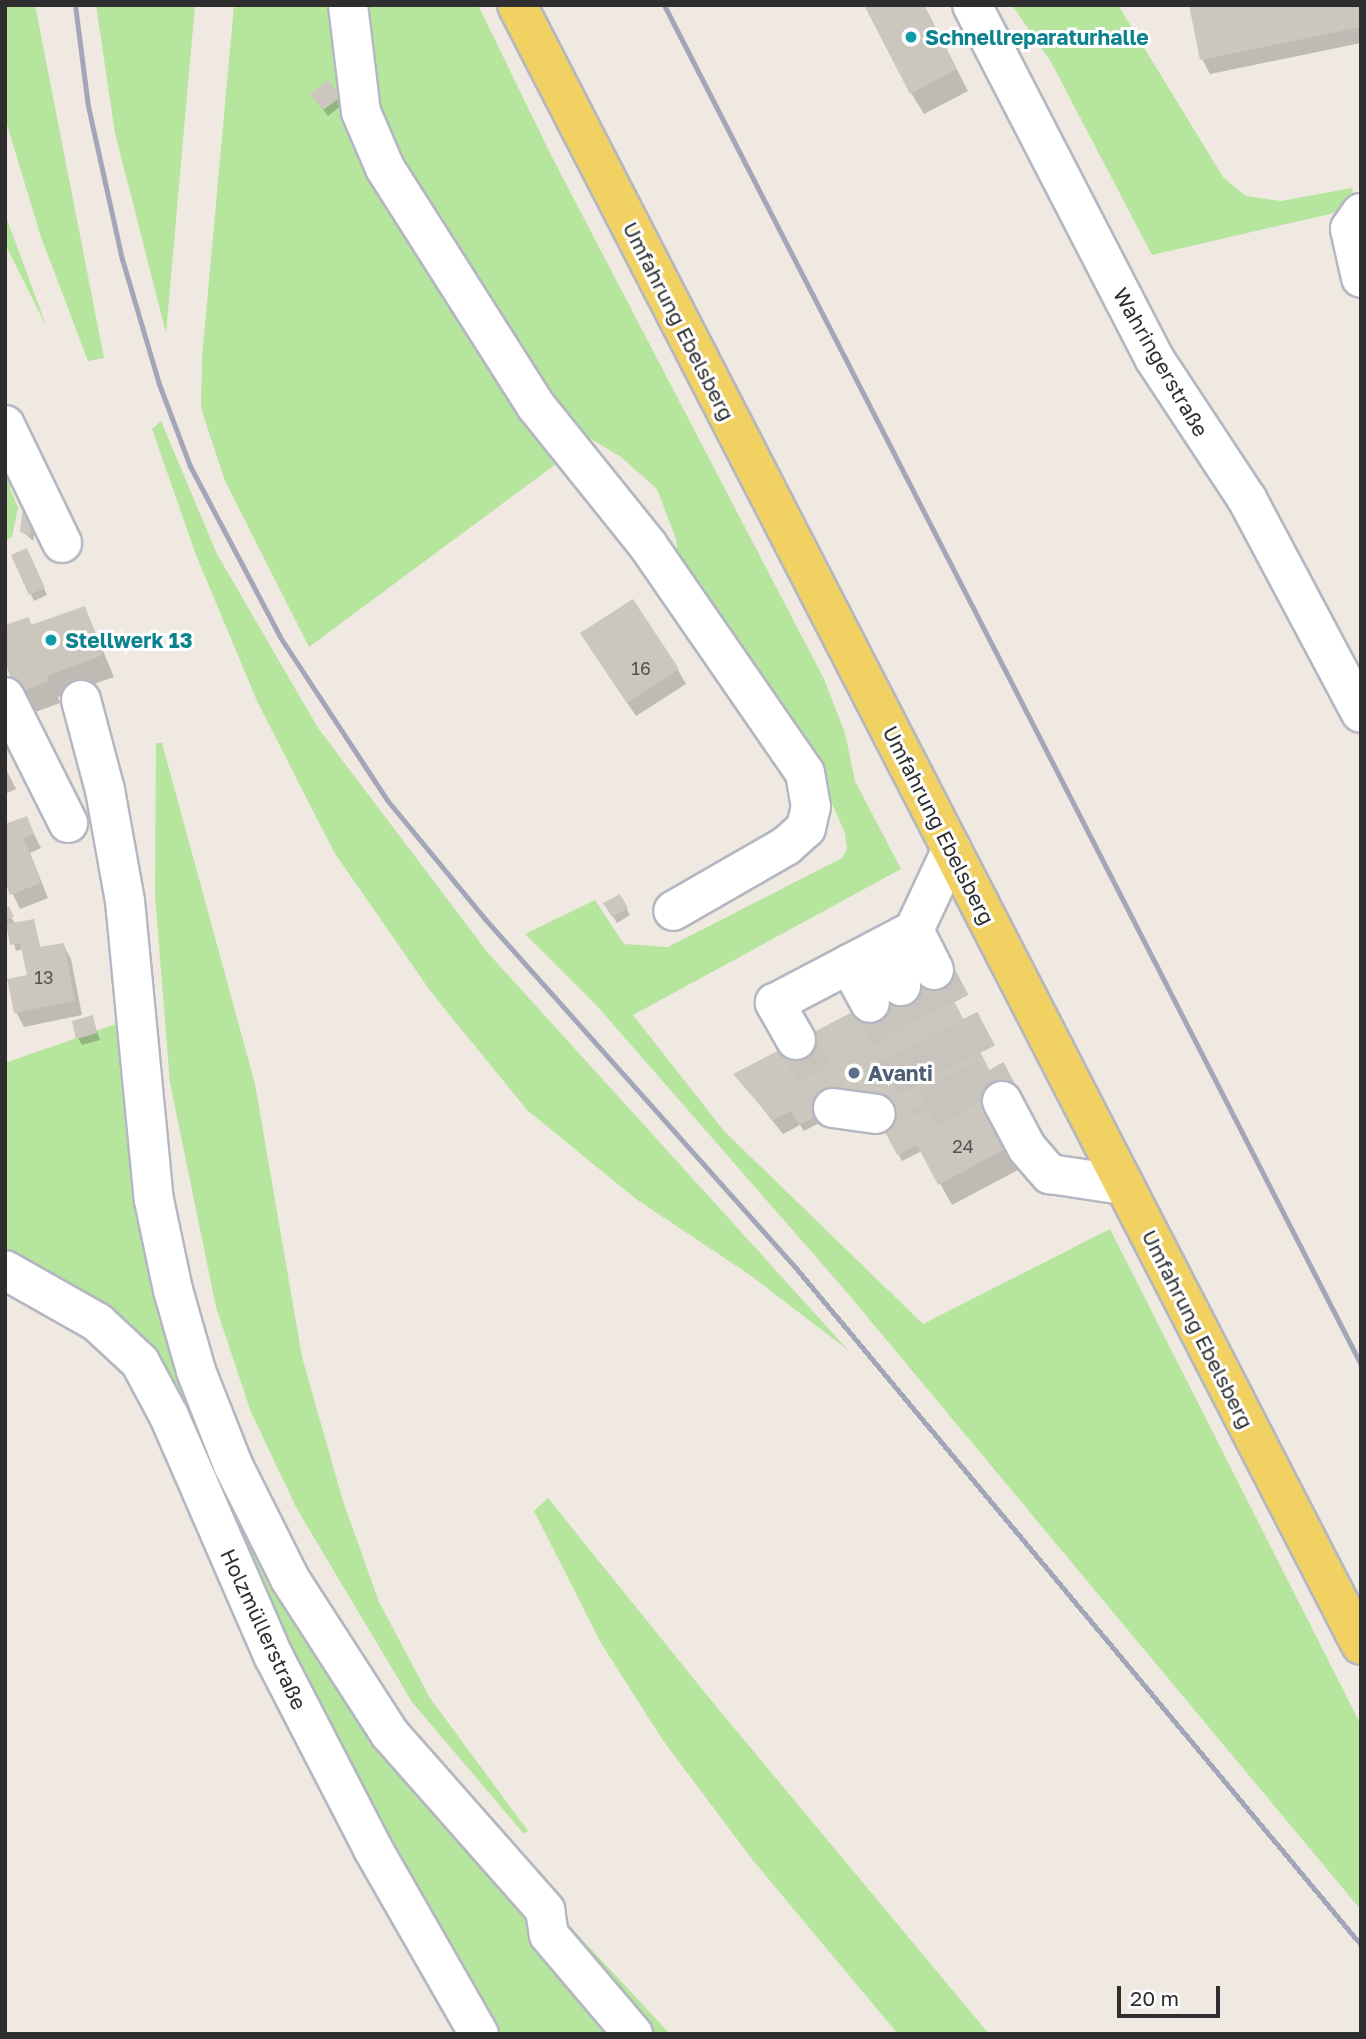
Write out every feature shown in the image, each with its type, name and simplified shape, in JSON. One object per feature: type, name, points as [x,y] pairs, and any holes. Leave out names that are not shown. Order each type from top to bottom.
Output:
[{"type":"main road","name":"Umfahrung Ebelsberg","points":[[517,5],[1361,1645]]},
{"type":"street","points":[[348,5],[361,112],[385,168],[536,406],[647,544],[805,773],[811,806],[806,828],[786,846],[673,911]]},
{"type":"street","name":"Wahringerstraße","points":[[972,5],[1154,358],[1247,499],[1361,713]]},
{"type":"street","points":[[1361,213],[1350,229],[1361,278]]},
{"type":"street","points":[[5,425],[62,543]]},
{"type":"street","points":[[5,697],[68,823]]},
{"type":"street","points":[[81,700],[105,790],[125,901],[144,1111],[165,1251],[196,1371],[233,1465],[290,1579],[390,1734],[545,1910],[549,1935],[633,2034]]},
{"type":"street","points":[[796,1040],[775,1003],[914,930],[951,849]]},
{"type":"street","points":[[914,930],[934,970]]},
{"type":"street","points":[[865,956],[885,995]]},
{"type":"street","points":[[1002,1101],[1027,1148],[1049,1174],[1124,1185]]},
{"type":"street","points":[[833,1108],[876,1114]]},
{"type":"street","name":"Holzmüllerstraße","points":[[5,1270],[97,1322],[141,1362],[169,1416],[274,1657],[373,1849],[480,2034]]},
{"type":"green space","points":[[5,5],[35,5],[104,358],[88,361],[41,237],[5,118]]},
{"type":"green space","points":[[96,5],[195,5],[166,333],[115,133]]},
{"type":"green space","points":[[234,5],[338,5],[351,109],[564,458],[309,647],[225,481],[201,408],[202,358]]},
{"type":"green space","points":[[358,5],[478,5],[551,155],[824,679],[845,733],[855,781],[901,869],[633,1015],[724,1131],[923,1324],[1110,1229],[1361,1725],[1361,1910],[844,1289],[597,1006],[525,934],[595,900],[624,944],[668,947],[842,858],[847,849],[845,833],[816,767],[679,573],[676,539],[657,489],[621,457],[564,423],[435,231],[369,97]]},
{"type":"green space","points":[[1012,5],[1118,5],[1223,177],[1246,196],[1281,201],[1352,188],[1356,208],[1152,255],[1051,62]]},
{"type":"green space","points":[[5,214],[47,328],[5,244]]},
{"type":"green space","points":[[161,421],[217,554],[318,728],[488,953],[848,1350],[750,1275],[636,1199],[527,1110],[431,992],[334,852],[257,701],[196,555],[152,429]]},
{"type":"green space","points":[[5,445],[22,479],[10,488],[18,508],[12,537],[5,540]]},
{"type":"green space","points":[[156,743],[162,743],[255,1084],[302,1357],[343,1501],[379,1602],[430,1698],[528,1831],[524,1834],[412,1702],[297,1509],[251,1412],[216,1307],[170,1083],[155,896]]},
{"type":"green space","points":[[122,1022],[179,1285],[298,1579],[499,1850],[670,2034],[499,2034],[384,1840],[287,1649],[167,1376],[132,1327],[109,1308],[5,1253],[5,1063]]},
{"type":"green space","points":[[548,1498],[710,1699],[989,2034],[898,2034],[751,1858],[662,1739],[601,1643],[534,1511]]},
{"type":"building","name":"Schnellreparaturhalle","points":[[864,5],[924,5],[957,69],[910,94]]},
{"type":"building","points":[[1189,5],[1361,5],[1361,27],[1200,60]]},
{"type":"building","points":[[328,80],[341,97],[323,110],[310,94]]},
{"type":"building","points":[[27,488],[35,504],[30,536],[20,532],[23,507],[16,493]]},
{"type":"building","points":[[27,548],[45,588],[29,595],[11,555]]},
{"type":"building","points":[[633,599],[679,669],[627,703],[580,633]]},
{"type":"building","name":"Stellwerk 13","points":[[85,606],[103,655],[47,676],[49,681],[16,693],[5,662],[5,625],[29,617],[31,625]]},
{"type":"building","points":[[27,816],[34,834],[24,838],[41,883],[10,895],[5,882],[5,824]]},
{"type":"building","points":[[620,894],[628,908],[612,917],[603,903]]},
{"type":"building","points":[[9,906],[14,917],[5,920],[5,908]]},
{"type":"building","points":[[34,919],[40,947],[64,943],[75,1001],[14,1013],[7,979],[27,975],[20,943],[10,945],[6,924]]},
{"type":"building","points":[[937,968],[1005,1100],[1009,1147],[938,1185],[917,1145],[897,1155],[864,1092],[799,1125],[791,1111],[773,1120],[733,1074]]},
{"type":"building","points":[[93,1015],[97,1033],[76,1039],[72,1021]]},
{"type":"tunnel","points":[[934,970],[1001,1098]]},
{"type":"tunnel","points":[[901,986],[957,1093],[989,1076]]},
{"type":"tunnel","points":[[870,1003],[928,1108],[957,1093]]},
{"type":"tunnel","points":[[796,1040],[833,1108]]},
{"type":"railway","points":[[75,5],[88,106],[122,259],[159,384],[190,466],[280,637],[387,800],[485,919],[795,1267],[1361,1945]]},
{"type":"railway","points":[[664,5],[1361,1365]]},
{"type":"place","name":"Schnellreparaturhalle","points":[[911,37]]},
{"type":"place","name":"Stellwerk 13","points":[[51,640]]},
{"type":"place","name":"Avanti","points":[[854,1073]]}]
